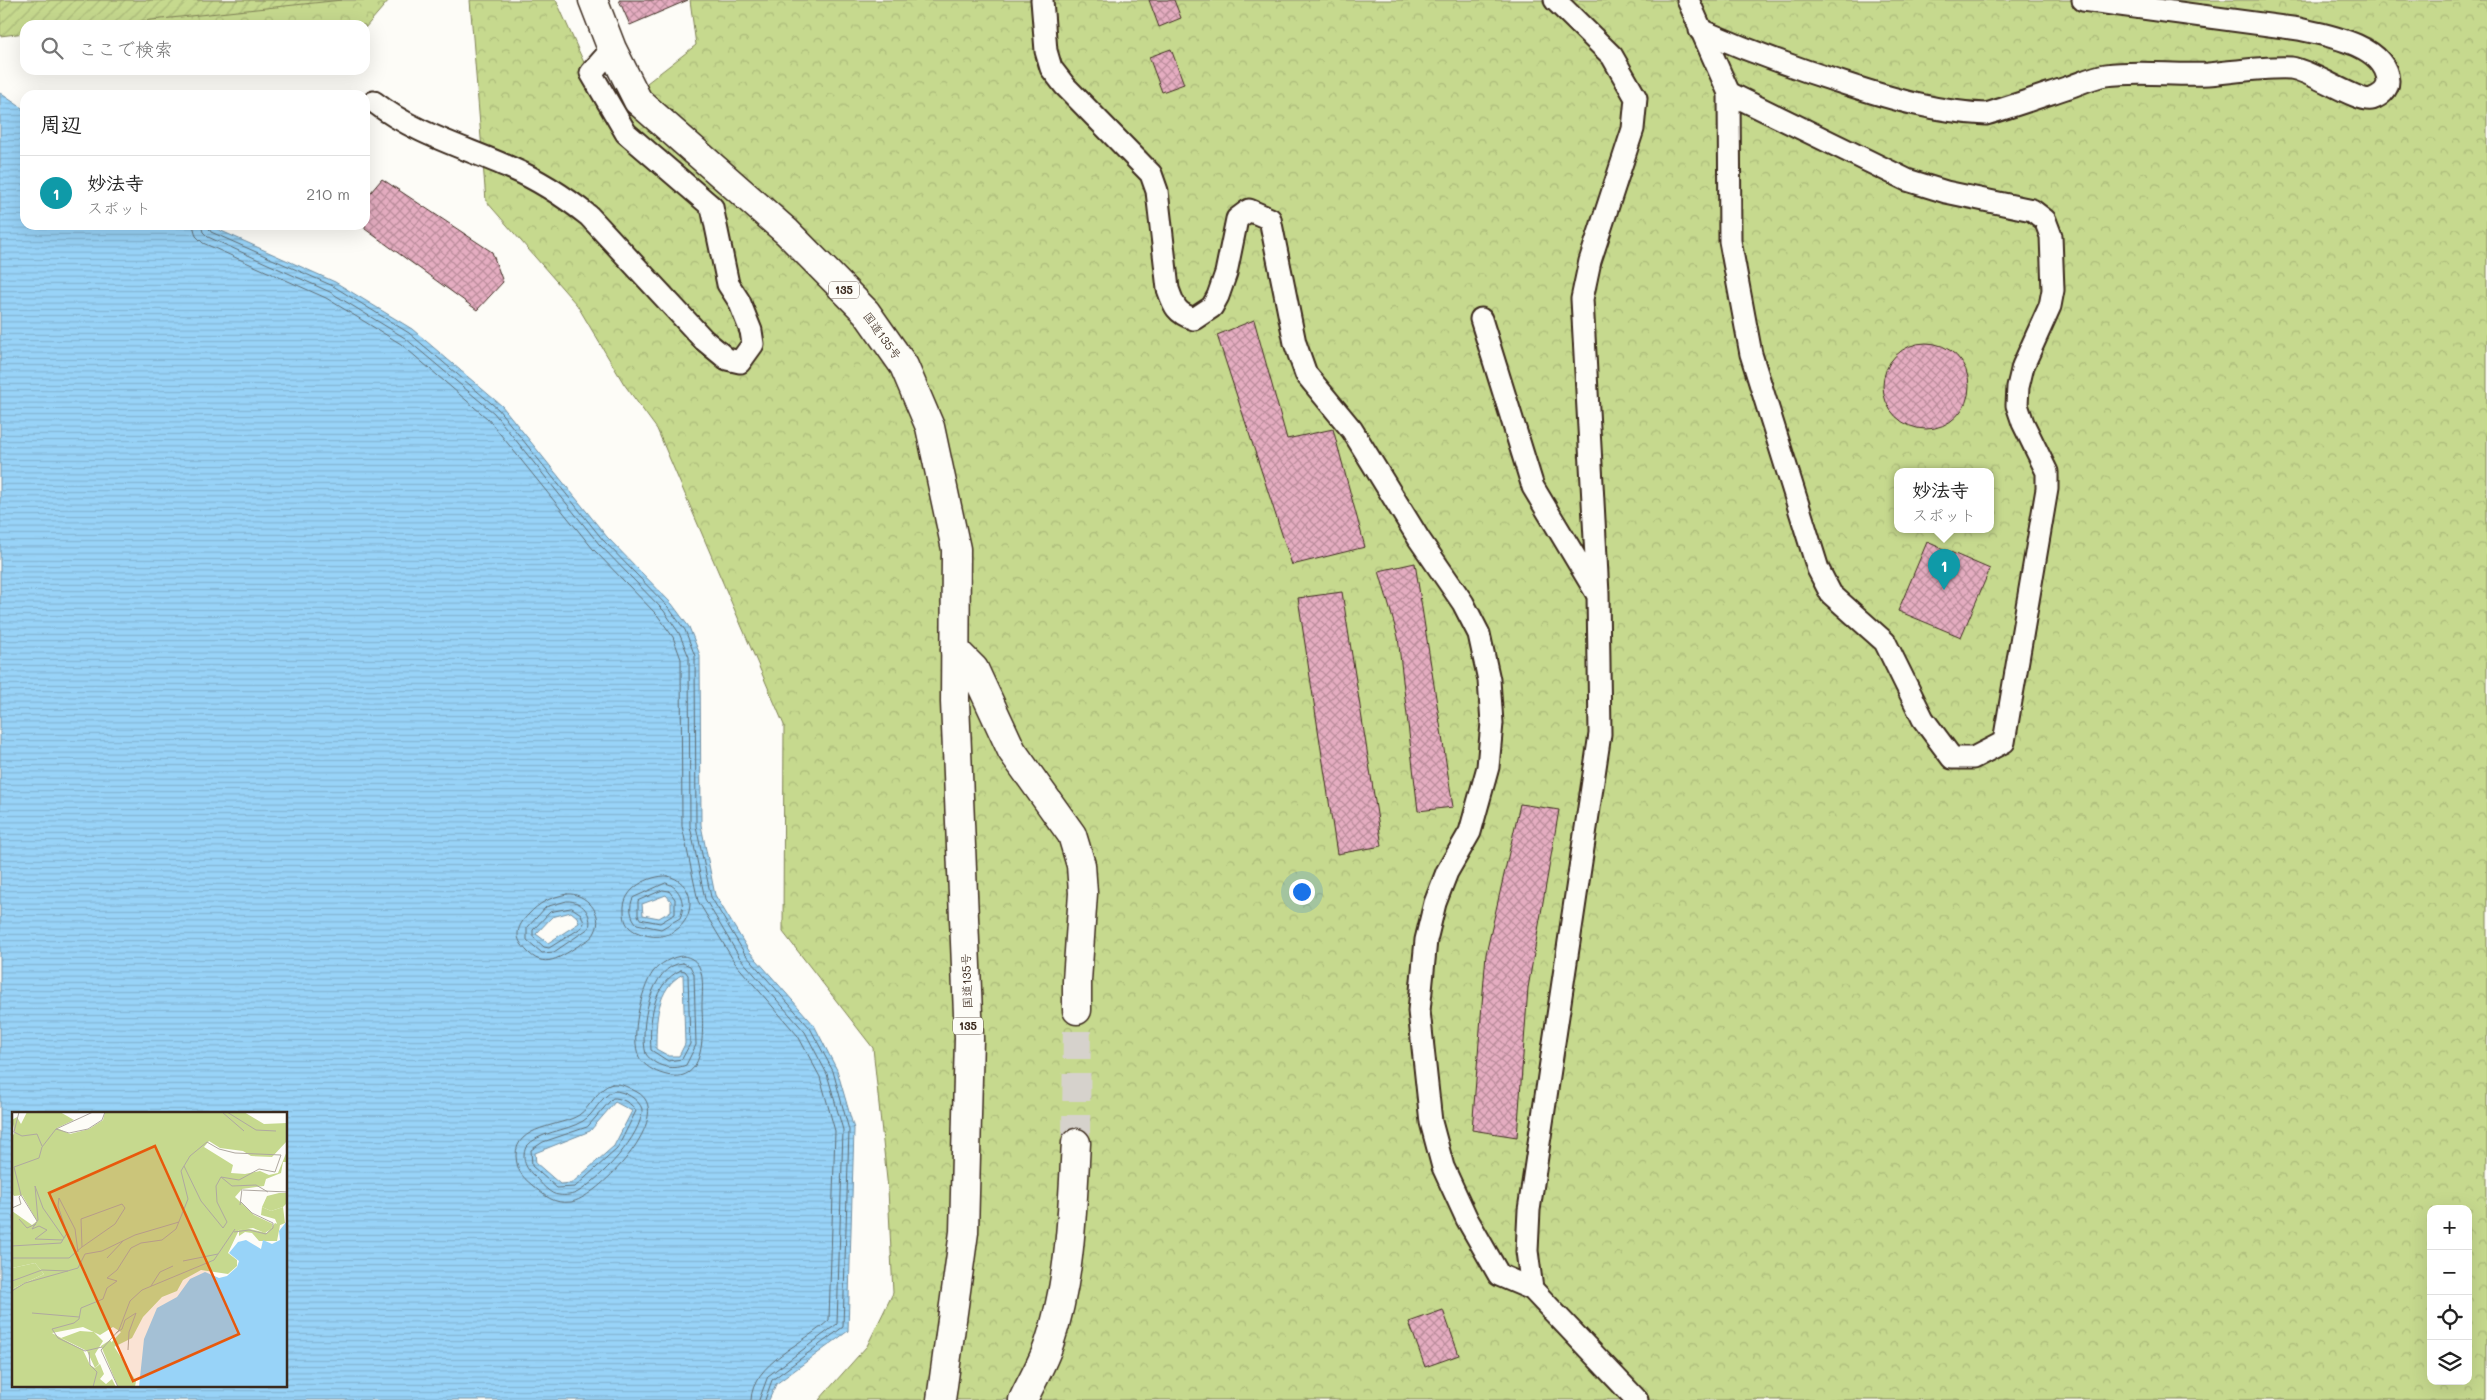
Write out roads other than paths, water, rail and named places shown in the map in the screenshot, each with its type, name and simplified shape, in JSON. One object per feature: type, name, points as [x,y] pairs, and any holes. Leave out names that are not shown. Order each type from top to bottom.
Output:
[{"type":"highway","name":"国道135号","points":[[594,0],[612,49],[638,101],[788,232],[866,312],[904,366],[930,427],[956,549],[955,650],[968,1058],[964,1232],[941,1400]]},
{"type":"highway","points":[[955,650],[974,669],[1012,751],[1072,835],[1081,865],[1083,893],[1077,1010]]},
{"type":"highway","points":[[1023,1400],[1048,1346],[1061,1304],[1069,1258],[1076,1144]]},
{"type":"street","points":[[1042,0],[1046,51],[1051,68],[1065,86],[1151,174],[1157,191],[1168,289],[1174,304],[1182,315],[1194,319],[1212,307],[1226,273],[1237,219],[1249,210],[1270,219],[1295,343],[1306,374],[1352,430],[1419,539],[1463,603],[1478,634],[1489,680],[1492,723],[1488,767],[1470,832],[1447,872],[1435,903],[1426,940],[1418,1011],[1431,1122],[1443,1167],[1467,1219],[1499,1275],[1532,1289],[1637,1400]]},
{"type":"street","points":[[1532,1289],[1527,1251],[1529,1210],[1600,734],[1598,594],[1582,299],[1590,261],[1633,128],[1636,98],[1612,56],[1556,0]]},
{"type":"street","points":[[1688,0],[1729,93],[1730,241],[1751,354],[1818,569],[1831,594],[1884,642],[1924,719],[1952,758],[1973,758],[2004,742],[2047,489],[2047,472],[2023,423],[2017,405],[2018,387],[2024,366],[2050,306],[2053,290],[2052,236],[2045,220],[2032,210],[1946,192],[1908,180],[1729,93]]},
{"type":"street","points":[[1700,30],[1765,58],[1907,103],[1966,113],[1986,114],[2103,76],[2130,72],[2188,75],[2290,68],[2308,72],[2354,95],[2369,100],[2382,95],[2388,84],[2387,70],[2377,58],[2356,45],[2329,35],[2299,29],[2084,0]]},
{"type":"street","points":[[374,102],[393,117],[435,138],[513,168],[569,200],[589,216],[704,340],[727,359],[740,362],[753,344],[751,331],[740,301],[728,284],[712,207],[626,133],[591,73],[612,49]]},
{"type":"street","points":[[1481,319],[1533,488],[1598,594]]},
{"type":"water","points":[[0,93],[20,107],[20,230],[219,230],[335,282],[412,329],[502,406],[607,537],[672,604],[689,627],[700,655],[701,825],[715,895],[749,951],[814,1025],[837,1070],[854,1129],[848,1331],[776,1384],[769,1400],[0,1400]],"holes":[[[666,895],[671,901],[671,911],[659,918],[643,915],[642,904]],[[571,912],[577,917],[579,923],[548,943],[536,934],[552,917]],[[683,974],[685,1044],[679,1056],[669,1056],[656,1049],[657,1017],[667,988]],[[615,1102],[632,1111],[614,1146],[572,1183],[560,1184],[536,1163],[535,1153],[590,1131]]]},
{"type":"tunnel","points":[[1076,1143],[1077,1010]]},
{"type":"place","name":"妙法寺","points":[[1944,590]]}]
